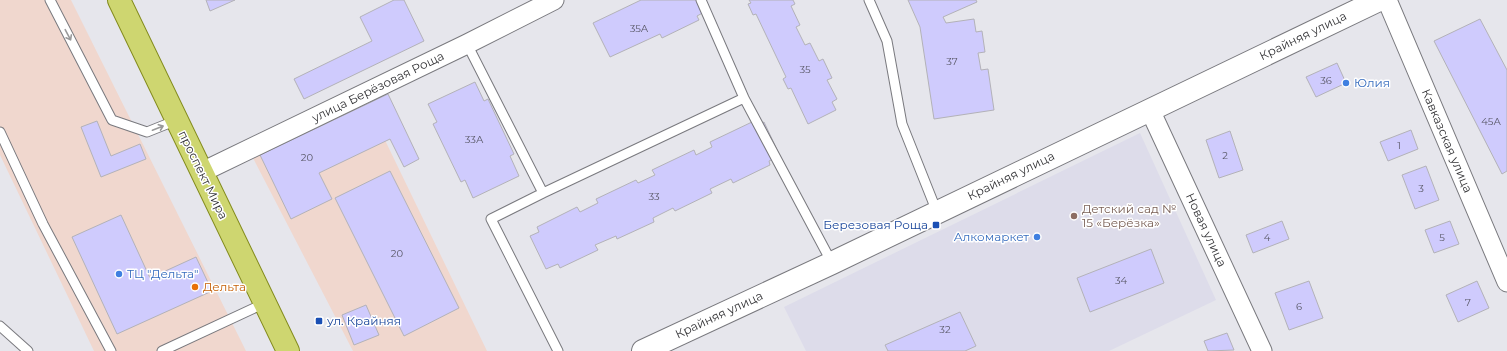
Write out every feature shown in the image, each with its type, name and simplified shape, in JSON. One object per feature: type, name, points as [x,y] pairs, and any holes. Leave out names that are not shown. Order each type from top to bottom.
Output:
[{"type":"main road","name":"проспект Мира","points":[[119,0],[288,351]]},
{"type":"street","name":"улица Берёзовая Роща","points":[[202,172],[467,44],[554,0]]},
{"type":"street","name":"Крайняя улица","points":[[643,351],[832,263],[1379,0]]},
{"type":"street","name":"Кавказская улица","points":[[1388,0],[1507,282]]},
{"type":"street","name":"Новая улица","points":[[1150,110],[1262,351]]},
{"type":"lane","points":[[50,0],[112,120],[147,132],[177,120]]},
{"type":"lane","points":[[701,0],[744,98],[832,263]]},
{"type":"lane","points":[[869,0],[887,41],[902,124],[937,212]]},
{"type":"lane","points":[[467,44],[543,193]]},
{"type":"lane","points":[[558,351],[491,219],[744,98]]},
{"type":"lane","points":[[0,132],[43,224],[111,351]]},
{"type":"lane","points":[[162,351],[265,303]]},
{"type":"lane","points":[[0,326],[28,351]]},
{"type":"shaded area","points":[[0,0],[71,0],[246,351],[94,351],[0,155]]},
{"type":"shaded area","points":[[367,103],[487,351],[353,351],[253,158]]},
{"type":"shaded area","name":"Детский сад № 15 «Берёзка»","points":[[1140,133],[1216,300],[1109,351],[806,351],[784,307]]},
{"type":"building","points":[[206,0],[235,0],[210,11]]},
{"type":"building","points":[[394,0],[404,0],[424,41],[304,99],[294,79],[372,41],[360,17]]},
{"type":"building","points":[[641,0],[703,0],[708,10],[697,16],[699,20],[662,38],[660,34],[610,57],[593,23]]},
{"type":"building","points":[[749,0],[793,0],[795,4],[791,6],[800,25],[796,27],[805,45],[810,43],[819,61],[823,59],[832,78],[827,80],[837,99],[832,102],[836,110],[808,124],[791,88],[788,89],[783,79],[786,77],[756,14],[753,15],[748,4],[751,3]]},
{"type":"building","points":[[908,0],[976,0],[977,2],[943,17],[946,23],[974,19],[976,32],[982,31],[985,52],[978,53],[981,70],[988,69],[994,110],[934,119],[920,27]]},
{"type":"building","points":[[1480,19],[1507,70],[1507,171],[1502,174],[1434,41]]},
{"type":"building","points":[[1337,63],[1346,83],[1316,97],[1306,77]]},
{"type":"building","points":[[475,82],[484,101],[488,99],[514,154],[510,156],[519,176],[473,198],[465,180],[461,182],[433,124],[437,122],[428,104]]},
{"type":"building","points":[[388,94],[419,159],[404,167],[390,139],[319,173],[332,199],[291,219],[260,155]]},
{"type":"building","points":[[97,121],[111,156],[140,144],[146,159],[101,177],[81,127]]},
{"type":"building","points":[[752,122],[754,127],[764,122],[780,156],[769,161],[770,165],[733,183],[731,179],[710,189],[712,193],[675,211],[673,208],[653,218],[654,222],[617,239],[616,236],[595,245],[598,250],[560,268],[558,264],[546,269],[530,236],[539,232],[537,227],[577,207],[580,212],[598,203],[596,199],[636,180],[638,183],[655,175],[652,170],[694,150],[696,155],[712,147],[710,142]]},
{"type":"building","points":[[1411,130],[1418,149],[1388,161],[1380,142]]},
{"type":"building","points":[[1230,131],[1243,170],[1219,178],[1206,140]]},
{"type":"building","points":[[1426,166],[1439,200],[1415,209],[1402,175]]},
{"type":"building","points":[[390,171],[459,308],[404,336],[335,198]]},
{"type":"building","name":"ТЦ \"Дельта\"","points":[[121,215],[150,278],[196,257],[212,291],[117,334],[72,237]]},
{"type":"building","points":[[1282,221],[1289,239],[1253,253],[1246,235]]},
{"type":"building","points":[[1450,221],[1459,244],[1434,253],[1425,230]]},
{"type":"building","points":[[1151,249],[1164,283],[1090,312],[1077,278]]},
{"type":"building","points":[[1309,281],[1323,318],[1289,330],[1275,293]]},
{"type":"building","points":[[1477,281],[1489,308],[1458,322],[1446,295]]},
{"type":"building","points":[[366,305],[379,335],[354,345],[342,315]]},
{"type":"building","points":[[960,312],[976,346],[965,351],[888,351],[885,345]]},
{"type":"building","points":[[1227,333],[1234,350],[1208,351],[1204,341]]},
{"type":"place","name":"Юлия","points":[[1346,83]]},
{"type":"place","name":"Детский сад № 15 «Берёзка»","points":[[1074,216]]},
{"type":"place","name":"Березовая Роща","points":[[936,225]]},
{"type":"place","name":"Алкомаркет","points":[[1037,237]]},
{"type":"place","name":"ТЦ \"Дельта\"","points":[[119,274]]},
{"type":"place","name":"Дельта","points":[[195,287]]},
{"type":"place","name":"ул. Крайняя","points":[[319,321]]}]
